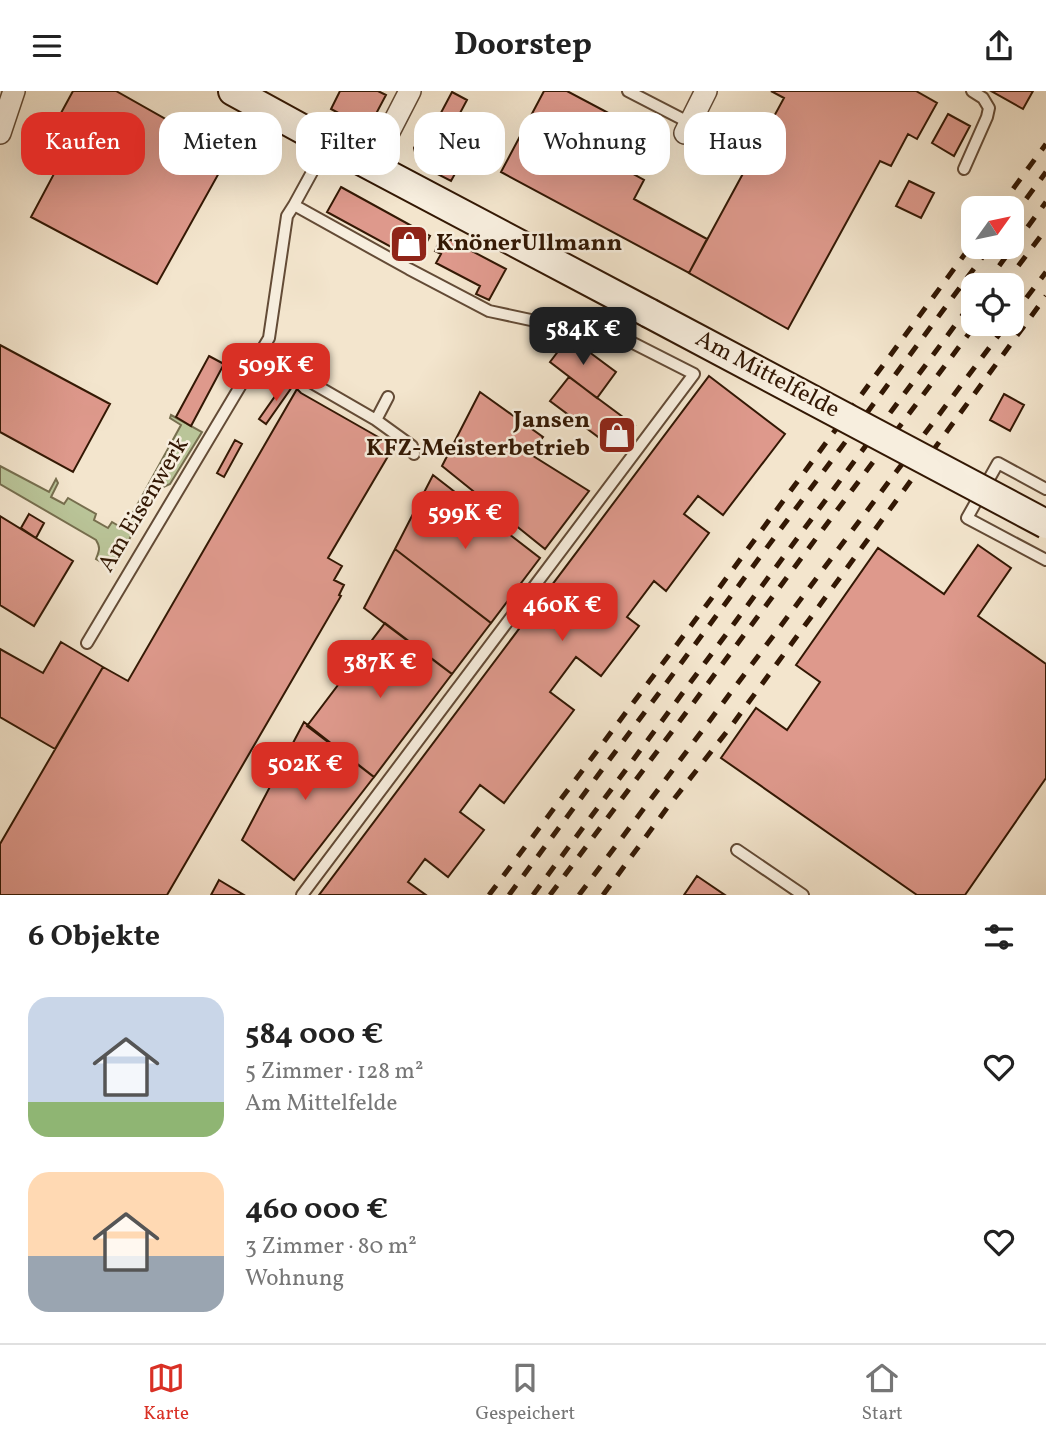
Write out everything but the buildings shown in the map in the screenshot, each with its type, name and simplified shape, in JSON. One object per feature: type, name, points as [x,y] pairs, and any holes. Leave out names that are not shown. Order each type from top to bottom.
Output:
[{"type":"street","points":[[0,133],[15,91]]},
{"type":"street","name":"Am Mittelfelde","points":[[233,91],[296,125]]},
{"type":"street","points":[[399,112],[410,91]]},
{"type":"street","points":[[695,112],[706,91]]},
{"type":"street","name":"Am Mittelfelde","points":[[391,175],[1046,524]]},
{"type":"lane","points":[[628,91],[684,126]]},
{"type":"lane","points":[[964,169],[989,108],[983,98],[972,91]]},
{"type":"lane","points":[[295,205],[311,175]]},
{"type":"lane","name":"Am Mittelfelde","points":[[295,205],[487,313],[629,341],[694,374],[302,895]]},
{"type":"lane","name":"Am Eisenwerk","points":[[87,643],[269,338],[287,216],[295,205]]},
{"type":"lane","points":[[260,353],[376,420],[412,446],[414,454]]},
{"type":"lane","points":[[376,420],[388,397]]},
{"type":"lane","points":[[1046,489],[998,463],[967,518],[1046,560]]},
{"type":"lane","points":[[737,850],[803,895]]},
{"type":"green space","points":[[171,415],[202,432],[170,484],[155,491],[123,551],[107,565],[96,559],[99,545],[96,540],[0,484],[0,466],[49,492],[56,479],[58,483],[51,497],[64,504],[68,498],[96,514],[94,520],[108,528],[112,522],[124,529],[181,425],[170,418]]},
{"type":"railway","points":[[1008,196],[1046,144]]},
{"type":"railway","points":[[1024,202],[1046,172]]},
{"type":"railway","points":[[994,273],[1046,202]]},
{"type":"railway","points":[[1013,273],[1046,229]]},
{"type":"railway","points":[[489,895],[961,259]]},
{"type":"railway","points":[[509,895],[981,259]]},
{"type":"railway","points":[[1024,301],[1046,272]]},
{"type":"railway","points":[[603,895],[732,725],[1046,296]]},
{"type":"railway","points":[[533,895],[961,317]]},
{"type":"railway","points":[[550,895],[967,336]]},
{"type":"railway","points":[[579,895],[998,336]]},
{"type":"place","name":"KnönerUllmann","points":[[409,244]]},
{"type":"place","name":"Jansen KFZ-Meisterbetrieb","points":[[617,435]]}]
